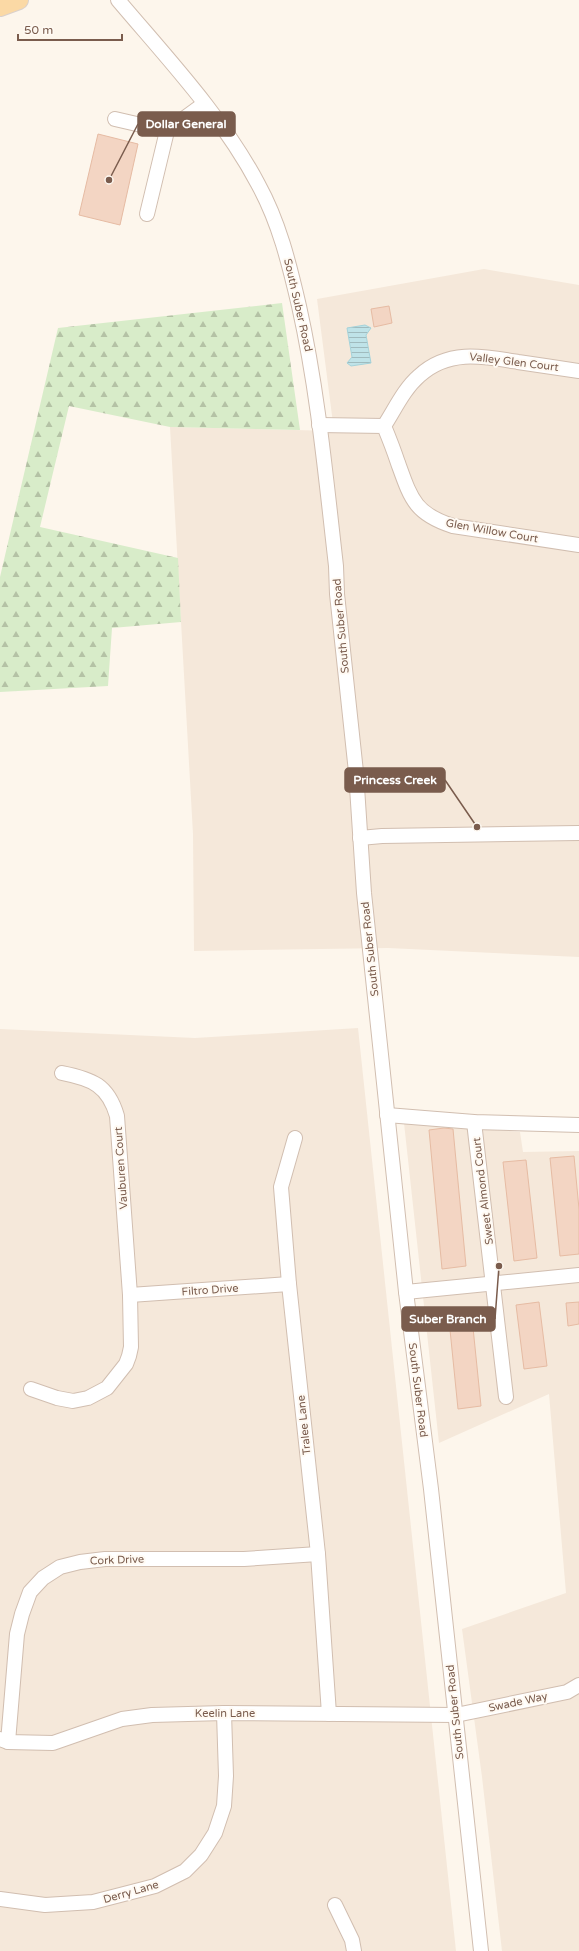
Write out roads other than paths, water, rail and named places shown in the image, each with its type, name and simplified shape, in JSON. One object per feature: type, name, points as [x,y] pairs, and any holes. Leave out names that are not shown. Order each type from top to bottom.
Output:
[{"type":"main road","points":[[0,7],[19,0]]},
{"type":"street","name":"South Suber Road","points":[[118,0],[235,144],[259,185],[279,229],[292,274],[310,354],[336,566],[336,594],[356,772],[360,838],[387,1115],[406,1292],[431,1489],[481,1951]]},
{"type":"street","points":[[147,214],[167,131],[204,104]]},
{"type":"street","points":[[114,119],[167,131]]},
{"type":"street","name":"Valley Glen Court","points":[[384,426],[411,384],[420,375],[441,362],[454,357],[481,356],[579,371]]},
{"type":"street","points":[[319,425],[384,426]]},
{"type":"street","name":"Glen Willow Court","points":[[384,426],[409,495],[416,505],[432,518],[454,526],[579,546]]},
{"type":"street","points":[[360,838],[382,836],[579,833]]},
{"type":"street","name":"Vauburen Court","points":[[31,1390],[57,1398],[73,1400],[88,1398],[107,1388],[126,1364],[131,1347],[130,1295],[117,1116],[113,1101],[104,1090],[93,1081],[62,1073]]},
{"type":"street","points":[[387,1115],[474,1122],[579,1125]]},
{"type":"street","name":"Sweet Almond Court","points":[[474,1122],[494,1283],[506,1397]]},
{"type":"street","name":"Tralee Lane","points":[[295,1138],[281,1187],[289,1284],[318,1554],[329,1714]]},
{"type":"street","points":[[406,1292],[579,1275]]},
{"type":"street","name":"Filtro Drive","points":[[130,1295],[289,1284]]},
{"type":"street","name":"Cork Drive","points":[[4,1740],[17,1634],[22,1614],[30,1592],[43,1578],[60,1567],[80,1562],[105,1559],[244,1559],[318,1554]]},
{"type":"street","name":"Swade Way","points":[[456,1715],[568,1692],[579,1685]]},
{"type":"street","name":"Keelin Lane","points":[[4,1740],[53,1743],[122,1719],[152,1715],[224,1713],[456,1715]]},
{"type":"street","name":"Derry Lane","points":[[0,1899],[45,1905],[93,1902],[155,1886],[185,1871],[201,1855],[215,1833],[224,1806],[226,1776],[224,1713]]},
{"type":"street","points":[[335,1905],[352,1940],[354,1951]]},
{"type":"water","points":[[365,325],[371,328],[366,335],[371,363],[351,366],[347,363],[352,357],[347,328]]},
{"type":"place","name":"Dollar General","points":[[109,180]]},
{"type":"place","name":"Princess Creek","points":[[477,827]]},
{"type":"place","name":"Suber Branch","points":[[499,1266]]}]
